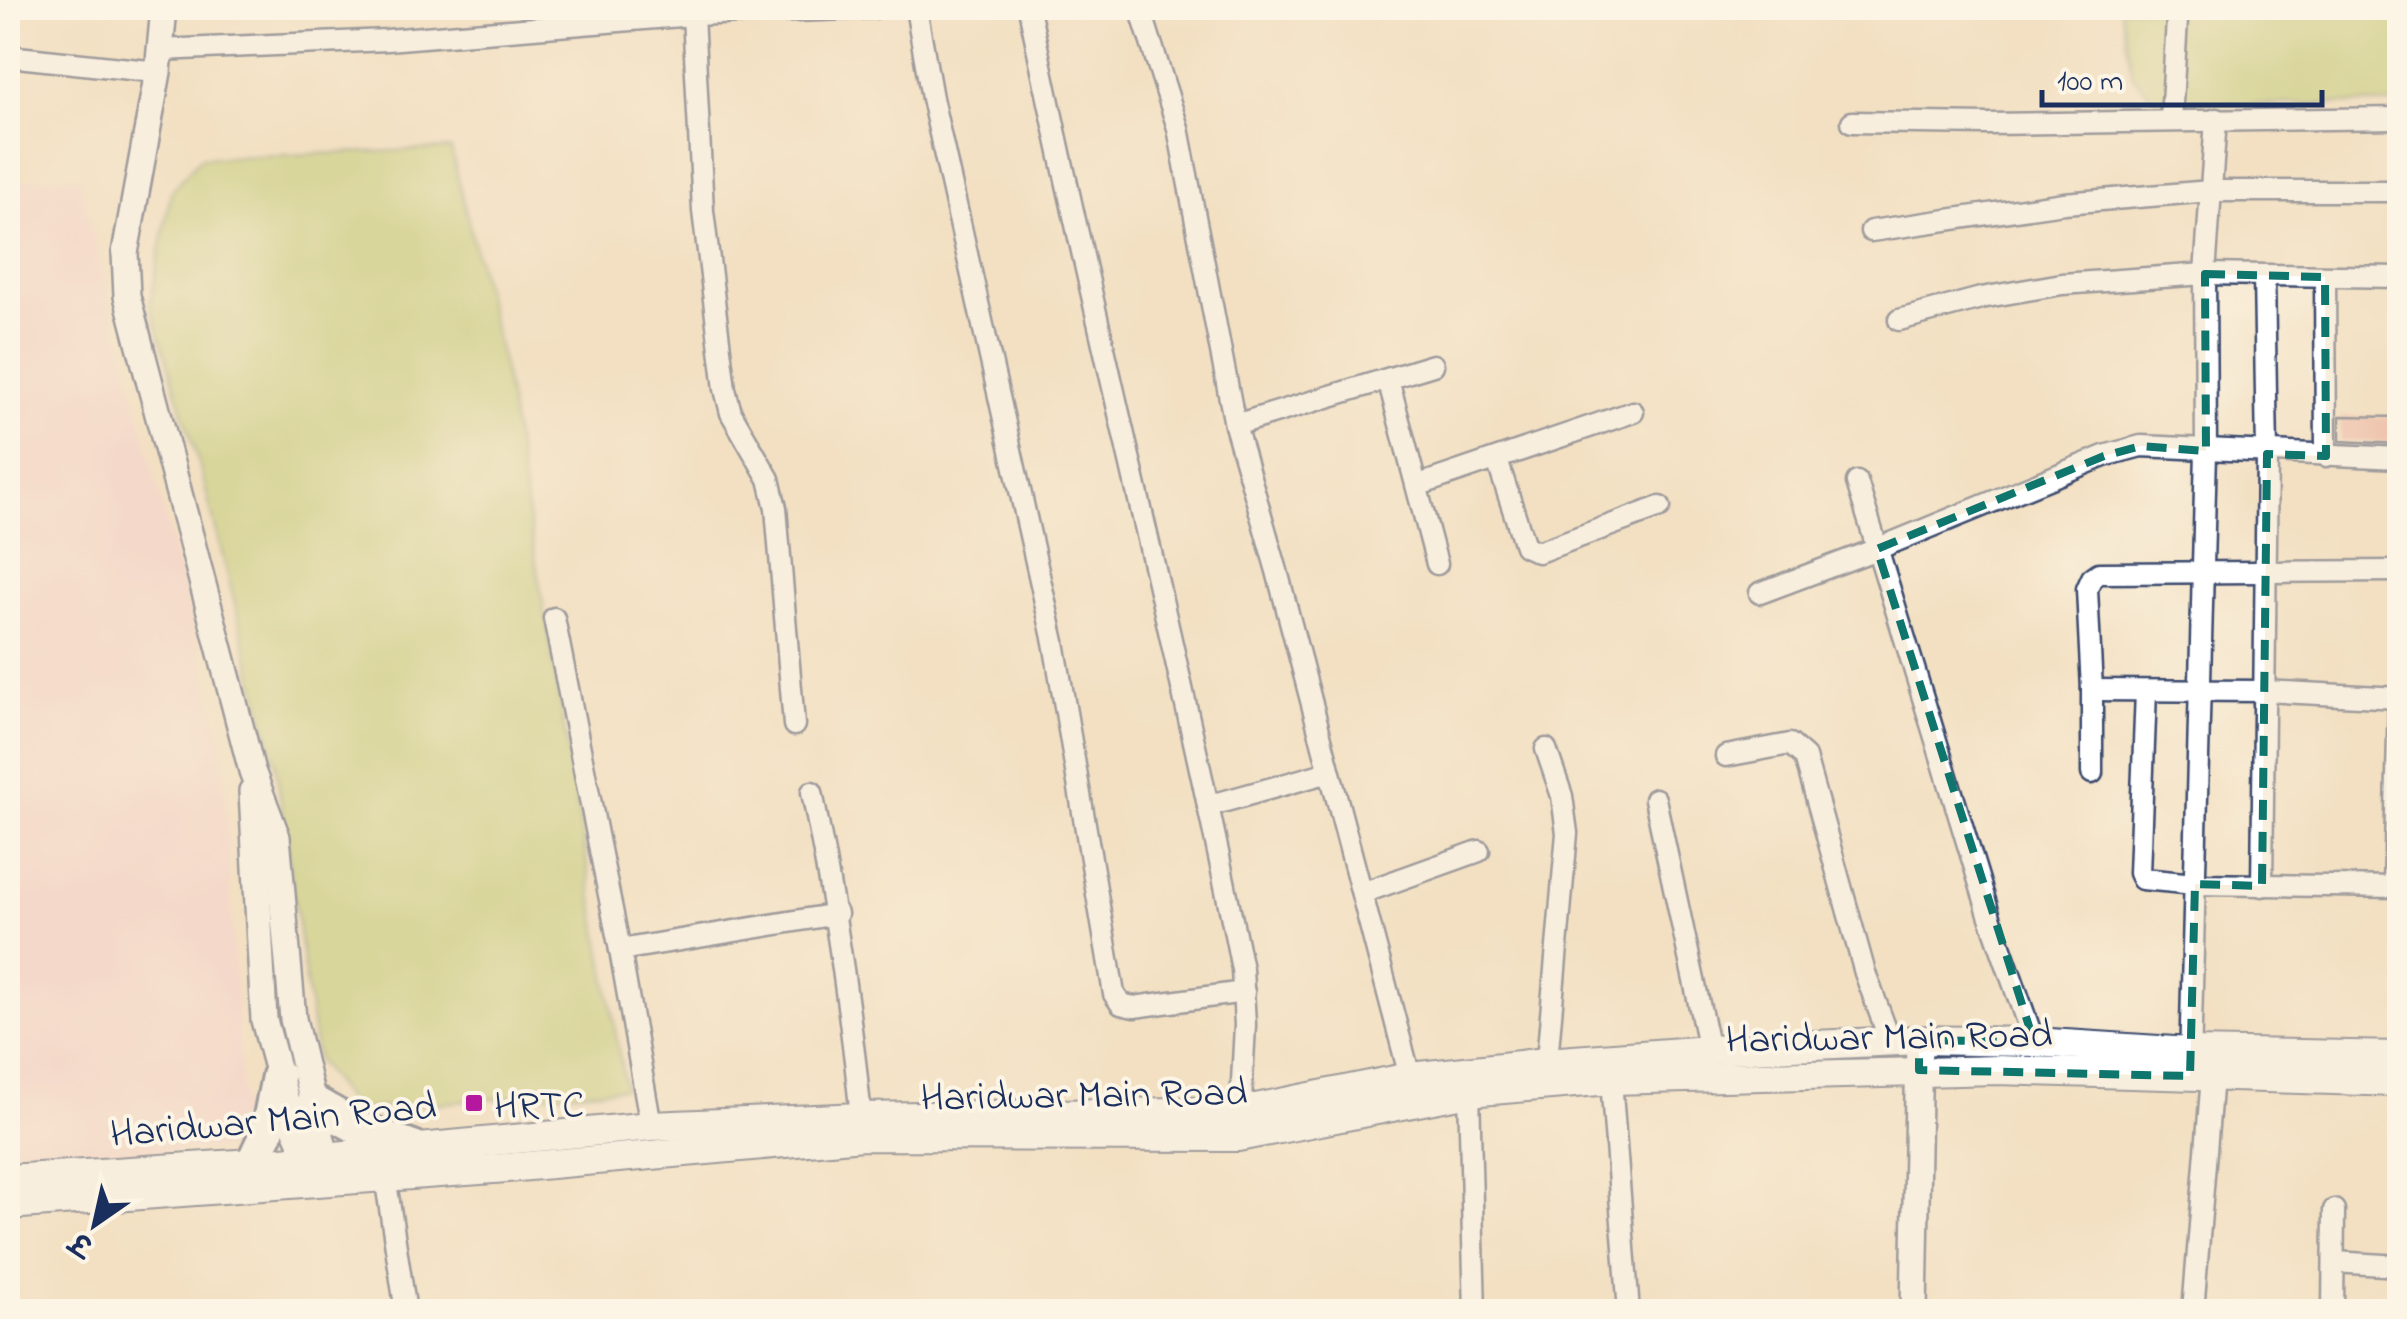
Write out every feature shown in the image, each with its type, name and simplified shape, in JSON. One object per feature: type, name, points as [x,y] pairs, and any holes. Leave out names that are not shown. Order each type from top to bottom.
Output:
[{"type":"main road","name":"Haridwar Main Road","points":[[8,1206],[318,1169],[413,1147],[651,1126],[1240,1124],[1469,1092],[1546,1074],[1709,1050],[1919,1040],[2034,1042],[2202,1065],[2400,1082]]},
{"type":"main road","name":"Haridwar Main Road","points":[[1240,1124],[1410,1077],[1546,1074],[1610,1080],[2400,1056]]},
{"type":"main road","points":[[253,1162],[266,1132],[278,1076]]},
{"type":"main road","points":[[313,1102],[359,1128],[413,1147]]},
{"type":"main road","name":"Haridwar Main Road","points":[[8,1179],[253,1162],[385,1176],[862,1126]]},
{"type":"street","points":[[8,56],[159,61],[693,15],[874,8]]},
{"type":"street","points":[[916,8],[932,98],[1054,642],[1114,994],[1122,1004],[1134,1007],[1244,992]]},
{"type":"street","points":[[1029,8],[1208,806],[1244,992],[1240,1124]]},
{"type":"street","points":[[1140,8],[1178,128],[1235,425],[1278,570],[1410,1077]]},
{"type":"street","points":[[2171,120],[2175,8]]},
{"type":"street","points":[[164,12],[159,61],[124,253],[127,296],[252,771],[276,836],[293,1019],[313,1102],[318,1169]]},
{"type":"street","points":[[693,15],[703,210],[725,389],[730,412],[769,479],[776,508],[794,725]]},
{"type":"street","points":[[1852,122],[2400,118]]},
{"type":"street","points":[[2193,1312],[2202,1065],[2195,884],[2206,451],[2205,274],[2216,119]]},
{"type":"street","points":[[1872,231],[2064,203],[2211,192],[2400,191]]},
{"type":"street","points":[[1899,320],[1981,298],[2062,284],[2205,274],[2400,278]]},
{"type":"street","points":[[2262,886],[2268,454],[2264,276]]},
{"type":"street","points":[[2325,277],[2326,456]]},
{"type":"street","points":[[1235,425],[1433,366]]},
{"type":"street","points":[[1388,380],[1437,564]]},
{"type":"street","points":[[1419,485],[1633,412]]},
{"type":"street","points":[[1760,593],[2104,456],[2141,446],[2400,458]]},
{"type":"street","points":[[1497,460],[1530,551],[1538,552],[1660,507]]},
{"type":"street","points":[[1856,482],[1990,917],[2034,1042]]},
{"type":"street","points":[[2092,773],[2086,589],[2092,578],[2100,573],[2203,570],[2400,571]]},
{"type":"street","points":[[554,618],[651,1126]]},
{"type":"street","points":[[2092,690],[2146,690],[2200,693],[2263,692],[2399,698],[2397,887],[2148,882],[2139,873],[2146,690]]},
{"type":"street","points":[[1726,756],[1790,744],[1805,757],[1865,973],[1890,1043]]},
{"type":"street","points":[[1546,748],[1562,796],[1568,833],[1546,1074]]},
{"type":"street","points":[[252,771],[264,1020],[278,1076],[318,1169]]},
{"type":"street","points":[[1208,806],[1329,772]]},
{"type":"street","points":[[812,792],[837,914],[862,1126]]},
{"type":"street","points":[[1655,798],[1709,1050]]},
{"type":"street","points":[[1362,893],[1478,850]]},
{"type":"street","points":[[620,950],[837,914]]},
{"type":"street","points":[[1914,1312],[1919,1040]]},
{"type":"street","points":[[1610,1080],[1629,1312]]},
{"type":"street","points":[[1469,1092],[1475,1312]]},
{"type":"street","points":[[385,1176],[406,1312]]},
{"type":"street","points":[[2332,1312],[2334,1210]]},
{"type":"street","points":[[2334,1262],[2400,1266]]},
{"type":"highlighted area","points":[[2205,274],[2325,277],[2326,456],[2267,454],[2262,886],[2195,884],[2190,1076],[1919,1070],[1919,1040],[2034,1042],[1877,549],[2104,456],[2141,446],[2206,451]]},
{"type":"shaded area","points":[[79,177],[222,740],[245,1147],[8,1163],[8,181]]},
{"type":"green space","points":[[2120,8],[2399,8],[2399,104],[2160,104],[2133,76]]},
{"type":"green space","points":[[451,149],[503,367],[625,1088],[354,1110],[317,1060],[275,761],[201,471],[150,305],[171,192],[200,158]]},
{"type":"building","points":[[2340,416],[2400,417],[2400,444],[2340,441]]},
{"type":"place","name":"HRTC","points":[[474,1103]]}]
